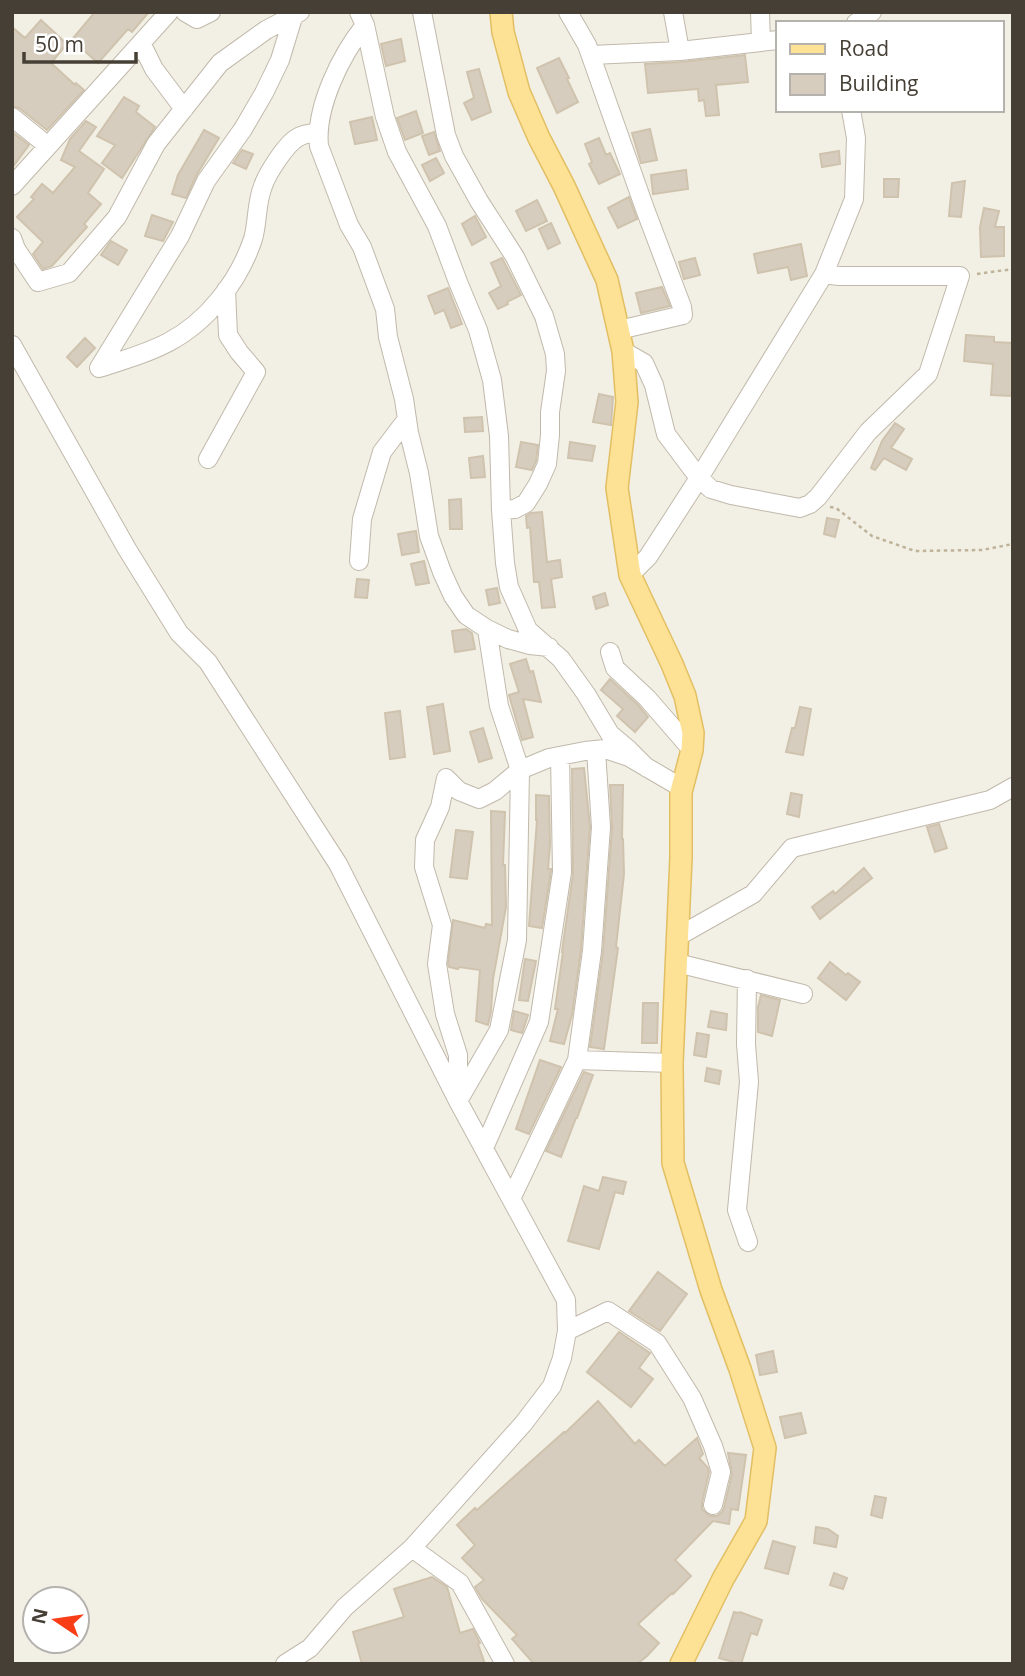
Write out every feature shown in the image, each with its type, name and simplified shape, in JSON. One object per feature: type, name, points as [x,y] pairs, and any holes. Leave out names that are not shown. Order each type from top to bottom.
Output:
[{"type":"main road","points":[[501,12],[503,32],[519,92],[607,280],[621,340],[627,402],[617,488],[630,575],[685,696],[692,733],[692,750],[682,788],[672,1063],[673,1163],[711,1290],[765,1448],[757,1521],[723,1579],[681,1664]]},
{"type":"street","points":[[12,186],[169,12]]},
{"type":"street","points":[[185,12],[197,19],[211,12]]},
{"type":"street","points":[[422,12],[446,135],[454,156],[515,257],[544,316],[555,354],[556,371],[547,464],[526,503],[515,509],[501,510]]},
{"type":"street","points":[[568,12],[591,55],[682,307],[683,315],[621,340],[644,363],[654,386],[666,434],[710,489],[800,508],[810,504],[868,432],[928,374],[960,276],[824,274]]},
{"type":"street","points":[[673,12],[680,51]]},
{"type":"street","points":[[591,55],[680,51],[770,41],[760,12]]},
{"type":"street","points":[[12,238],[16,249],[38,282],[69,272],[117,217],[156,144],[219,63],[266,30],[297,13]]},
{"type":"street","points":[[297,13],[280,60],[264,93],[243,129],[206,181],[180,236],[99,368],[153,351],[195,326],[220,299],[245,259],[253,238],[263,185],[297,137],[317,133]]},
{"type":"street","points":[[362,19],[385,117],[397,152],[437,226],[469,307],[492,380],[509,587],[528,630],[561,659],[610,734],[647,768]]},
{"type":"street","points":[[362,19],[325,99],[317,133],[327,169],[349,225],[362,247],[385,309],[388,337],[404,399],[429,536],[453,596],[466,615],[508,639],[549,647]]},
{"type":"street","points":[[141,43],[154,69],[184,109]]},
{"type":"street","points":[[630,575],[648,556],[699,478],[824,274],[854,199],[856,138],[851,112]]},
{"type":"street","points":[[12,117],[48,146]]},
{"type":"street","points":[[208,459],[256,372],[228,335],[226,289]]},
{"type":"street","points":[[12,345],[127,549],[179,633],[216,673],[338,864],[458,1101],[566,1300],[567,1331],[562,1359],[552,1386],[523,1424],[412,1548],[345,1607],[310,1648],[285,1664]]},
{"type":"street","points":[[359,561],[362,519],[382,452],[407,419]]},
{"type":"street","points":[[458,1101],[499,1030],[517,940],[520,770],[499,706],[487,629]]},
{"type":"street","points":[[610,652],[615,668],[647,698],[692,750]]},
{"type":"street","points":[[458,1101],[458,1055],[445,1014],[437,964],[442,925],[424,867],[425,840],[440,807],[446,779],[459,791],[479,799],[495,791],[520,770],[549,758],[605,749],[629,757],[682,788]]},
{"type":"street","points":[[511,1199],[577,1060],[592,951],[600,827],[596,750]]},
{"type":"street","points":[[484,1148],[540,1022],[562,872],[560,756]]},
{"type":"street","points":[[677,937],[753,894],[792,848],[990,800],[1013,787]]},
{"type":"street","points":[[677,963],[803,994]]},
{"type":"street","points":[[747,979],[746,1044],[749,1082],[737,1210],[748,1242]]},
{"type":"street","points":[[577,1060],[672,1063]]},
{"type":"street","points":[[567,1331],[608,1311],[657,1343],[692,1398],[713,1446],[721,1472],[713,1505]]},
{"type":"street","points":[[412,1548],[460,1583],[505,1664]]},
{"type":"path","points":[[960,276],[1013,269]]},
{"type":"path","points":[[810,504],[836,508],[872,536],[915,551],[982,550],[1013,544]]},
{"type":"building","points":[[95,12],[149,12],[132,32],[128,29],[98,63],[80,47],[77,50],[69,43]]},
{"type":"building","points":[[41,20],[67,44],[51,63],[84,90],[47,130],[19,108],[12,106],[12,27],[25,38]]},
{"type":"building","points":[[401,39],[405,61],[386,66],[381,44]]},
{"type":"building","points":[[745,55],[748,82],[716,85],[719,115],[706,116],[704,100],[699,101],[698,89],[648,93],[645,64]]},
{"type":"building","points":[[559,58],[578,102],[557,113],[537,68]]},
{"type":"building","points":[[479,69],[491,112],[472,120],[464,103],[474,98],[467,72]]},
{"type":"building","points":[[124,97],[139,106],[136,112],[155,127],[122,178],[102,163],[115,145],[97,136]]},
{"type":"building","points":[[416,111],[423,133],[405,140],[397,118]]},
{"type":"building","points":[[372,117],[377,140],[355,144],[350,122]]},
{"type":"building","points":[[86,121],[96,127],[79,151],[104,169],[88,193],[101,204],[84,224],[87,227],[52,266],[43,269],[33,254],[43,242],[17,217],[34,199],[31,197],[42,184],[53,193],[75,167],[61,160],[70,139]]},
{"type":"building","points":[[650,129],[657,160],[641,163],[632,133]]},
{"type":"building","points":[[204,130],[219,138],[186,198],[172,194],[178,175]]},
{"type":"building","points":[[12,132],[29,145],[12,168]]},
{"type":"building","points":[[434,132],[440,151],[429,155],[422,136]]},
{"type":"building","points":[[599,138],[606,155],[610,153],[620,174],[599,184],[589,164],[592,162],[585,144]]},
{"type":"building","points":[[242,150],[253,154],[246,169],[233,163]]},
{"type":"building","points":[[839,151],[840,164],[822,167],[820,154]]},
{"type":"building","points":[[436,158],[444,173],[430,181],[422,165]]},
{"type":"building","points":[[686,170],[688,189],[653,194],[651,175]]},
{"type":"building","points":[[884,179],[899,179],[898,197],[884,197]]},
{"type":"building","points":[[965,181],[961,217],[949,216],[952,183]]},
{"type":"building","points":[[629,197],[637,219],[618,228],[608,208]]},
{"type":"building","points":[[537,200],[547,221],[526,231],[516,211]]},
{"type":"building","points":[[984,208],[999,211],[995,227],[1004,227],[1004,256],[981,257],[980,227]]},
{"type":"building","points":[[152,215],[173,222],[163,241],[145,236]]},
{"type":"building","points":[[475,216],[486,237],[472,245],[462,224]]},
{"type":"building","points":[[551,223],[560,243],[548,249],[539,229]]},
{"type":"building","points":[[111,241],[127,250],[118,265],[101,255]]},
{"type":"building","points":[[801,244],[807,276],[791,280],[788,267],[758,273],[754,254]]},
{"type":"building","points":[[502,258],[521,295],[498,309],[489,293],[501,286],[491,263]]},
{"type":"building","points":[[695,258],[700,275],[684,279],[679,262]]},
{"type":"building","points":[[662,287],[670,306],[641,313],[636,293]]},
{"type":"building","points":[[448,288],[462,324],[451,328],[444,310],[435,314],[428,296]]},
{"type":"building","points":[[966,335],[994,337],[994,342],[1013,343],[1013,396],[991,395],[993,364],[964,361]]},
{"type":"building","points":[[85,338],[95,348],[77,367],[67,357]]},
{"type":"building","points":[[599,394],[613,397],[611,425],[593,422]]},
{"type":"building","points":[[482,417],[483,431],[465,432],[464,418]]},
{"type":"building","points":[[895,423],[904,429],[891,448],[912,459],[906,470],[884,458],[875,470],[871,468],[882,441]]},
{"type":"building","points":[[521,442],[538,445],[532,470],[516,467]]},
{"type":"building","points":[[570,442],[595,446],[592,461],[568,458]]},
{"type":"building","points":[[483,456],[485,477],[471,478],[469,458]]},
{"type":"building","points":[[461,499],[462,529],[450,529],[449,500]]},
{"type":"building","points":[[542,512],[547,562],[560,560],[562,577],[551,579],[555,607],[542,608],[539,582],[534,582],[530,527],[527,528],[526,516]]},
{"type":"building","points":[[827,518],[839,520],[835,537],[824,534]]},
{"type":"building","points":[[416,531],[419,552],[402,555],[398,534]]},
{"type":"building","points":[[424,561],[429,583],[416,585],[411,564]]},
{"type":"building","points":[[357,579],[369,580],[367,598],[355,597]]},
{"type":"building","points":[[497,588],[500,603],[489,605],[486,590]]},
{"type":"building","points":[[605,593],[608,605],[596,609],[593,597]]},
{"type":"building","points":[[466,629],[472,633],[475,649],[455,652],[452,631]]},
{"type":"building","points":[[526,659],[530,672],[533,671],[541,702],[523,699],[533,737],[522,740],[509,695],[519,692],[510,664]]},
{"type":"building","points":[[610,679],[648,717],[635,732],[617,716],[623,709],[601,690]]},
{"type":"building","points":[[443,704],[450,751],[434,754],[427,707]]},
{"type":"building","points":[[800,707],[811,709],[803,755],[786,752]]},
{"type":"building","points":[[400,711],[405,757],[390,759],[385,713]]},
{"type":"building","points":[[483,728],[492,758],[479,762],[470,732]]},
{"type":"building","points":[[584,768],[590,827],[581,950],[572,1015],[564,1044],[550,1041],[558,1009],[555,1009],[573,874],[572,769]]},
{"type":"building","points":[[610,785],[623,785],[624,874],[618,948],[604,1049],[590,1047],[603,952],[612,828]]},
{"type":"building","points":[[791,793],[802,795],[799,817],[787,814]]},
{"type":"building","points":[[536,795],[549,796],[548,869],[551,871],[542,928],[529,926],[537,820]]},
{"type":"building","points":[[491,811],[505,812],[503,865],[506,907],[488,1025],[476,1021],[480,970],[458,969],[449,967],[448,964],[453,920],[485,928],[486,924],[492,925]]},
{"type":"building","points":[[939,824],[947,848],[935,852],[927,827]]},
{"type":"building","points":[[456,830],[473,832],[467,879],[450,877]]},
{"type":"building","points":[[864,868],[872,878],[820,919],[812,907],[833,891],[835,894]]},
{"type":"building","points":[[525,959],[536,961],[528,1001],[519,1000]]},
{"type":"building","points":[[830,962],[860,982],[846,1000],[818,978]]},
{"type":"building","points":[[761,995],[780,1000],[772,1036],[758,1032]]},
{"type":"building","points":[[643,1003],[658,1003],[657,1043],[642,1043]]},
{"type":"building","points":[[514,1011],[528,1015],[522,1033],[511,1030]]},
{"type":"building","points":[[711,1011],[727,1014],[726,1030],[708,1027]]},
{"type":"building","points":[[697,1033],[709,1035],[706,1057],[694,1055]]},
{"type":"building","points":[[540,1060],[561,1067],[529,1134],[516,1129]]},
{"type":"building","points":[[707,1068],[721,1071],[719,1084],[705,1081]]},
{"type":"building","points":[[584,1072],[593,1075],[561,1157],[546,1151]]},
{"type":"building","points":[[603,1177],[626,1182],[623,1194],[615,1192],[599,1249],[568,1241],[584,1186],[599,1191]]},
{"type":"building","points":[[658,1272],[687,1294],[660,1331],[629,1311]]},
{"type":"building","points":[[619,1332],[650,1353],[639,1368],[653,1379],[631,1407],[587,1372]]},
{"type":"building","points":[[773,1351],[777,1372],[760,1375],[756,1355]]},
{"type":"building","points":[[598,1401],[635,1444],[639,1440],[665,1466],[697,1438],[703,1454],[699,1458],[709,1472],[702,1509],[710,1516],[717,1516],[724,1508],[732,1474],[728,1453],[746,1455],[738,1510],[731,1509],[729,1524],[713,1521],[675,1560],[691,1576],[638,1624],[659,1643],[637,1664],[534,1664],[512,1639],[517,1635],[482,1599],[475,1587],[484,1580],[462,1558],[475,1545],[457,1525],[565,1433]]},
{"type":"building","points":[[801,1413],[806,1433],[785,1438],[780,1417]]},
{"type":"building","points":[[875,1496],[886,1498],[882,1518],[871,1515]]},
{"type":"building","points":[[816,1527],[828,1529],[838,1536],[836,1547],[814,1543]]},
{"type":"building","points":[[773,1541],[795,1547],[788,1574],[765,1568]]},
{"type":"building","points":[[834,1573],[847,1578],[843,1589],[830,1585]]},
{"type":"building","points":[[432,1577],[447,1587],[460,1633],[473,1629],[485,1664],[362,1664],[353,1632],[404,1617],[394,1589]]},
{"type":"building","points":[[734,1612],[762,1620],[757,1635],[751,1633],[741,1664],[719,1658]]}]
